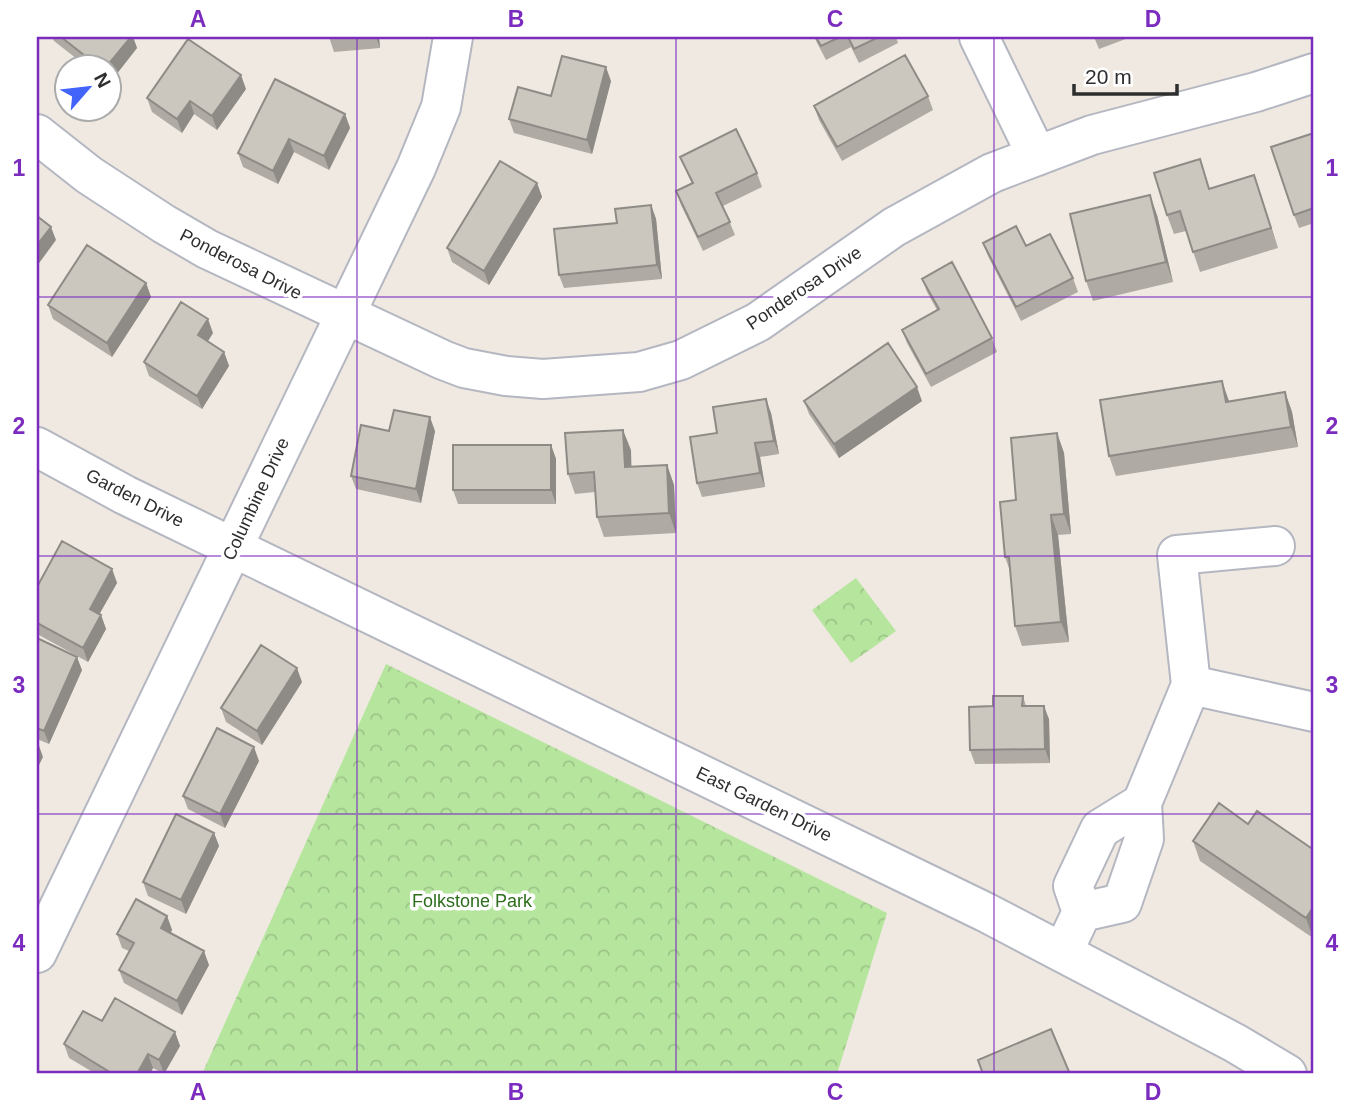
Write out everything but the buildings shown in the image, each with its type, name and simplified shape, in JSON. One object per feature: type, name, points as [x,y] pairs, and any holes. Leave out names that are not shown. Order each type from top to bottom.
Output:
[{"type":"street","name":"Columbine Drive","points":[[37,953],[416,168],[441,107],[453,37]]},
{"type":"street","points":[[979,37],[1037,156]]},
{"type":"street","name":"Ponderosa Drive","points":[[37,134],[89,175],[207,249],[443,360],[464,368],[506,376],[543,379],[639,372],[681,360],[758,322],[894,227],[992,173],[1092,135],[1314,74]]},
{"type":"street","name":"Garden Drive","points":[[37,447],[125,495],[234,547]]},
{"type":"street","points":[[1063,952],[1083,912],[1122,903],[1144,839],[1142,803],[1191,685],[1177,555],[1275,546]]},
{"type":"street","name":"East Garden Drive","points":[[234,547],[1063,952],[1235,1043],[1287,1074]]},
{"type":"street","points":[[1191,685],[1314,712]]},
{"type":"green space","points":[[856,578],[896,631],[851,663],[812,610]]},
{"type":"green space","name":"Folkstone Park","points":[[386,664],[887,913],[837,1074],[202,1074]]}]
